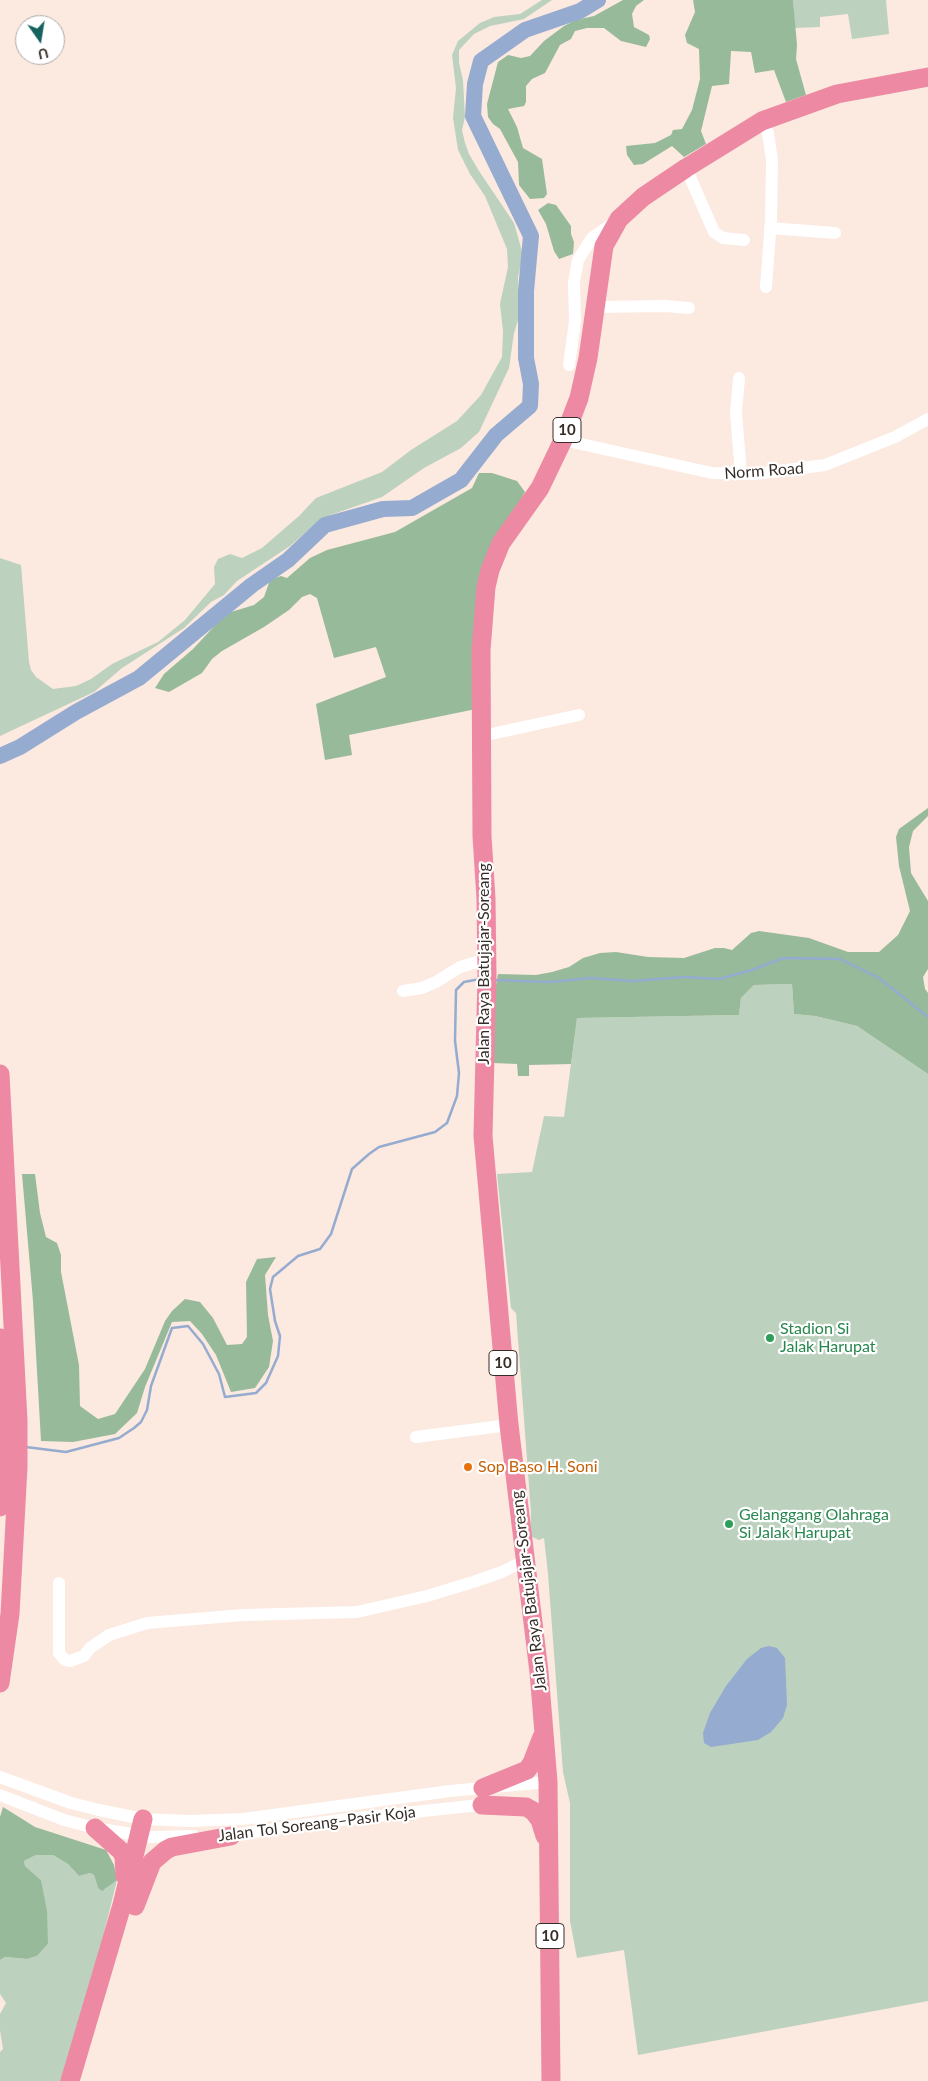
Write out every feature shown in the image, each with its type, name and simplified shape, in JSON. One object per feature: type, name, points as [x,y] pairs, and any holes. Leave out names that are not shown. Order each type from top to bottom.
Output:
[{"type":"highway","name":"Jalan Raya Batujajar-Soreang","points":[[551,2081],[549,1790],[526,1560],[509,1425],[483,1136],[486,975],[482,826],[481,650],[486,587],[490,570],[501,543],[540,488],[563,440],[579,398],[588,358],[604,246],[619,219],[632,205],[686,168],[762,122],[837,94],[928,77]]},
{"type":"highway","points":[[0,1074],[10,1614],[0,1683]]},
{"type":"highway","points":[[0,1314],[7,1426]]},
{"type":"highway","points":[[0,1507],[8,1464]]},
{"type":"highway","points":[[482,1796],[527,1770],[532,1763],[544,1733]]},
{"type":"highway","points":[[482,1796],[533,1811],[540,1820],[549,1847]]},
{"type":"highway","points":[[95,1828],[116,1844],[124,1856],[129,1906]]},
{"type":"highway","points":[[83,2081],[129,1906],[147,1828]]},
{"type":"highway","points":[[70,2081],[129,1906],[152,1862],[166,1850],[231,1836]]},
{"type":"street","points":[[762,122],[771,147],[770,228],[766,286]]},
{"type":"street","points":[[686,168],[714,232],[723,238],[744,240]]},
{"type":"street","points":[[569,365],[575,321],[574,282],[578,260],[592,238],[619,219]]},
{"type":"street","points":[[770,228],[835,232]]},
{"type":"street","points":[[595,307],[666,306],[689,308]]},
{"type":"street","points":[[739,378],[736,413],[741,474]]},
{"type":"street","name":"Norm Road","points":[[563,440],[720,475],[741,474],[825,465],[895,437],[928,419]]},
{"type":"street","points":[[482,736],[579,714]]},
{"type":"street","points":[[403,991],[422,988],[436,982],[460,967],[486,975]]},
{"type":"street","points":[[416,1437],[509,1425]]},
{"type":"street","points":[[59,1583],[59,1653],[65,1660],[70,1661],[84,1656],[90,1648],[109,1635],[147,1623],[244,1615],[357,1612],[408,1601],[473,1582],[502,1572],[526,1560]]},
{"type":"street","name":"Jalan Tol Soreang–Pasir Koja","points":[[0,1777],[147,1828],[231,1836],[482,1796]]},
{"type":"street","name":"Jalan Tol Soreang–Pasir Koja","points":[[0,1795],[64,1820],[95,1828],[147,1828],[243,1819],[344,1804],[549,1790]]},
{"type":"green space","points":[[542,0],[552,0],[524,19],[490,26],[474,34],[459,50],[465,117],[462,130],[465,143],[479,171],[514,223],[523,255],[518,277],[519,317],[514,333],[509,368],[479,432],[461,448],[424,468],[382,497],[322,518],[290,546],[237,581],[224,595],[211,602],[184,628],[122,668],[94,692],[0,736],[0,558],[21,565],[31,670],[36,677],[53,689],[76,686],[91,679],[112,664],[158,642],[185,620],[215,584],[214,567],[218,559],[230,554],[242,558],[262,548],[299,516],[316,498],[382,472],[411,450],[457,421],[481,395],[502,357],[503,331],[500,304],[508,267],[507,249],[485,196],[470,174],[458,150],[453,118],[456,88],[452,55],[458,41],[480,23],[494,17],[520,14]]},
{"type":"green space","points":[[623,0],[644,0],[636,6],[632,14],[634,27],[649,35],[650,39],[646,47],[621,41],[604,28],[587,28],[575,31],[571,39],[560,45],[545,73],[532,79],[526,86],[526,102],[524,106],[508,109],[517,127],[523,148],[542,159],[547,194],[544,198],[530,199],[519,185],[518,162],[500,129],[488,117],[487,104],[498,62],[508,55],[521,58],[530,56],[544,41],[564,26],[576,20],[594,16]]},
{"type":"green space","points":[[693,0],[793,0],[797,45],[796,59],[806,95],[786,102],[774,70],[755,73],[751,52],[731,51],[729,84],[712,86],[701,131],[706,144],[684,157],[672,146],[643,164],[634,165],[627,155],[626,146],[655,143],[671,135],[673,130],[682,129],[692,110],[700,79],[699,49],[687,43],[685,35],[695,12]]},
{"type":"green space","points":[[793,0],[886,0],[889,34],[852,39],[848,14],[820,17],[820,27],[795,28]]},
{"type":"green space","points":[[548,203],[556,205],[571,226],[574,242],[573,254],[559,259],[554,251],[546,224],[538,210]]},
{"type":"green space","points":[[479,473],[492,473],[517,481],[525,492],[500,537],[476,709],[349,735],[352,755],[325,760],[316,704],[386,677],[376,647],[334,658],[317,598],[310,594],[302,597],[289,610],[264,627],[222,651],[212,659],[202,673],[169,692],[155,688],[164,674],[193,649],[221,619],[231,612],[254,605],[264,597],[270,580],[281,576],[287,578],[310,558],[327,550],[395,532],[472,488]]},
{"type":"green space","points":[[928,808],[928,816],[913,831],[909,847],[911,873],[928,901],[928,969],[923,977],[925,989],[928,993],[928,1074],[857,1026],[815,1016],[794,1014],[792,984],[754,985],[741,998],[739,1015],[577,1018],[571,1064],[529,1065],[529,1076],[518,1076],[517,1064],[493,1063],[494,997],[498,974],[536,975],[552,972],[569,967],[583,958],[600,953],[616,952],[648,957],[684,958],[715,948],[732,950],[751,933],[759,931],[809,938],[848,952],[879,952],[898,935],[910,911],[899,866],[896,837],[899,829]]},
{"type":"green space","name":"Gelanggang Olahraga Si Jalak Harupat","points":[[792,984],[794,1014],[815,1016],[857,1026],[928,1074],[928,2001],[638,2055],[624,1950],[577,1958],[570,1921],[570,1803],[563,1772],[548,1574],[544,1538],[539,1540],[530,1536],[531,1512],[516,1313],[511,1308],[497,1174],[532,1172],[544,1116],[564,1117],[577,1018],[739,1015],[741,998],[754,985]]},
{"type":"green space","points":[[22,1174],[35,1174],[40,1213],[46,1237],[57,1243],[61,1255],[61,1272],[79,1365],[80,1406],[98,1419],[115,1414],[145,1369],[165,1321],[172,1311],[185,1299],[200,1302],[213,1318],[227,1345],[242,1344],[247,1337],[246,1282],[257,1259],[276,1257],[265,1275],[268,1315],[273,1341],[269,1367],[255,1388],[231,1392],[216,1355],[202,1334],[190,1321],[172,1322],[145,1387],[137,1413],[115,1434],[73,1442],[41,1441],[33,1301]]},
{"type":"green space","points":[[3,1807],[35,1827],[106,1850],[114,1865],[117,1880],[102,1891],[98,1888],[94,1875],[90,1873],[79,1876],[68,1864],[53,1855],[36,1855],[24,1861],[25,1866],[41,1880],[47,1911],[48,1944],[37,1956],[27,1959],[5,1957],[0,1960],[0,1817]]},
{"type":"green space","points":[[36,1855],[53,1855],[68,1864],[79,1876],[90,1873],[94,1875],[98,1888],[105,1889],[117,1880],[100,1949],[61,2081],[0,2081],[0,2052],[3,2049],[0,2014],[6,2003],[0,1994],[0,1960],[5,1957],[27,1959],[37,1956],[48,1944],[41,1880],[25,1866],[24,1861]]},
{"type":"water","points":[[769,1646],[777,1648],[785,1658],[787,1705],[783,1718],[771,1732],[758,1740],[711,1747],[704,1743],[703,1733],[710,1713],[726,1686],[747,1659],[761,1648]]},
{"type":"waterway","points":[[0,756],[20,747],[76,712],[139,678],[252,585],[288,560],[325,525],[383,509],[412,508],[461,480],[496,435],[530,406],[531,384],[526,358],[526,291],[531,236],[473,116],[475,84],[481,61],[525,30],[580,11],[598,0]]},
{"type":"waterway","points":[[493,980],[551,982],[590,978],[633,981],[684,977],[719,979],[752,970],[783,958],[840,959],[879,978],[928,1017]]},
{"type":"waterway","points":[[26,1447],[66,1452],[119,1438],[134,1428],[141,1422],[147,1410],[151,1386],[172,1328],[188,1326],[203,1344],[219,1374],[225,1397],[256,1393],[266,1383],[278,1356],[280,1336],[275,1321],[270,1289],[273,1277],[298,1256],[320,1249],[331,1234],[352,1169],[379,1147],[435,1132],[447,1123],[457,1096],[459,1073],[455,1041],[456,990],[464,982],[480,979]]},
{"type":"place","name":"Stadion Si Jalak Harupat","points":[[770,1338]]},
{"type":"place","name":"Sop Baso H. Soni","points":[[468,1467]]},
{"type":"place","name":"Gelanggang Olahraga Si Jalak Harupat","points":[[729,1524]]}]
